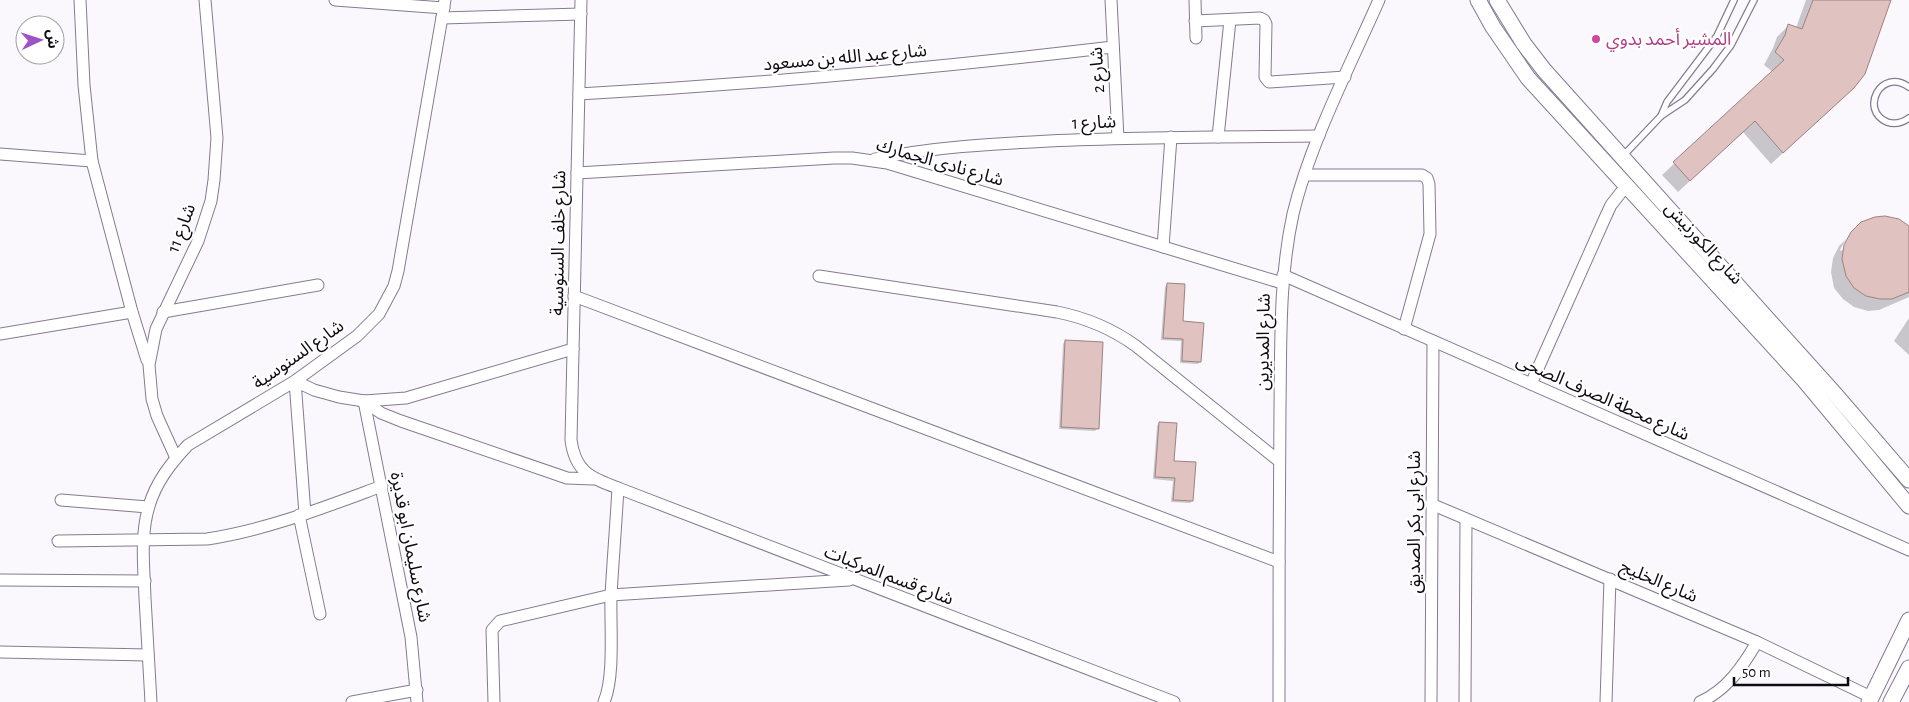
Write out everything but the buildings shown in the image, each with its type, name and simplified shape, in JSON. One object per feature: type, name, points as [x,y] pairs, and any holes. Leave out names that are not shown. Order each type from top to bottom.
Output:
[{"type":"street","points":[[80,0],[84,85],[92,161],[132,312],[149,365]]},
{"type":"street","name":"شارع 11","points":[[176,458],[152,400],[149,365],[153,338],[162,312],[198,241],[214,180],[217,138],[205,0]]},
{"type":"street","points":[[335,0],[444,9],[581,14]]},
{"type":"street","name":"شارع خلف السنوسية","points":[[581,0],[572,452],[584,472],[593,478]]},
{"type":"street","name":"شارع 2","points":[[1111,0],[1118,138]]},
{"type":"street","points":[[1195,0],[1196,38]]},
{"type":"street","name":"شارع المديرين","points":[[1279,702],[1279,461],[1282,279],[1293,213],[1305,175],[1319,136],[1379,0]]},
{"type":"street","name":"شارع الكورنيش","points":[[1478,0],[1528,78],[1804,380],[1909,506]]},
{"type":"street","name":"شارع الكورنيش","points":[[1497,0],[1524,44],[1544,70],[1834,393],[1909,480]]},
{"type":"street","name":"شارع السنوسية","points":[[151,702],[144,581],[144,541],[148,507],[164,474],[188,446],[295,381],[369,326],[379,314],[394,286],[444,9]]},
{"type":"street","points":[[1195,21],[1260,18],[1266,22],[1265,74],[1269,82],[1345,77]]},
{"type":"street","points":[[1218,137],[1230,20]]},
{"type":"street","name":"شارع عبد الله بن مسعود","points":[[579,94],[825,77],[1113,47]]},
{"type":"street","name":"شارع 1","points":[[871,160],[920,150],[969,145],[1118,138],[1319,136]]},
{"type":"street","points":[[1163,246],[1171,137]]},
{"type":"street","points":[[0,154],[92,161]]},
{"type":"street","name":"شارع نادى الجمارك","points":[[577,173],[834,158],[871,160],[887,163],[1163,246],[1282,279]]},
{"type":"street","points":[[1610,169],[1621,158]]},
{"type":"street","points":[[1305,175],[1422,175],[1427,178],[1429,184],[1430,234],[1404,329]]},
{"type":"street","points":[[1531,384],[1611,205],[1626,186]]},
{"type":"street","points":[[819,276],[1057,312],[1099,323],[1118,333],[1136,346],[1279,461]]},
{"type":"street","name":"شارع محطة الصرف الصحى","points":[[1282,279],[1404,329],[1909,550]]},
{"type":"street","points":[[162,312],[318,285]]},
{"type":"street","points":[[574,296],[1279,562]]},
{"type":"street","points":[[0,334],[132,312]]},
{"type":"street","name":"شارع ابى بكر الصديق","points":[[1431,702],[1433,342]]},
{"type":"street","points":[[320,614],[302,515],[295,381],[314,390],[339,397],[385,401],[426,394],[573,349]]},
{"type":"street","points":[[364,400],[381,413],[438,434],[568,478],[593,478]]},
{"type":"street","name":"شارع سليمان ابو قديرة","points":[[364,400],[411,637],[417,696]]},
{"type":"street","name":"شارع قسم المركبات","points":[[593,478],[1160,700],[1174,702]]},
{"type":"street","points":[[58,541],[144,541],[207,539],[231,536],[302,515],[382,486]]},
{"type":"street","points":[[604,702],[608,689],[609,675],[611,595],[618,488]]},
{"type":"street","points":[[61,500],[148,507]]},
{"type":"street","name":"شارع الخليج","points":[[1431,504],[1757,642],[1870,700]]},
{"type":"street","points":[[1465,702],[1466,519]]},
{"type":"street","points":[[1606,702],[1610,579]]},
{"type":"street","points":[[0,580],[144,581]]},
{"type":"street","points":[[494,702],[492,630],[500,621],[611,595],[854,580]]},
{"type":"street","points":[[1870,700],[1909,620]]},
{"type":"street","points":[[1700,702],[1727,684],[1744,665],[1757,642]]},
{"type":"street","points":[[0,652],[148,655]]},
{"type":"street","points":[[1891,702],[1909,668]]},
{"type":"street","points":[[355,702],[417,696]]},
{"type":"lane","points":[[1661,116],[1667,102],[1717,36],[1734,0]]},
{"type":"lane","points":[[1621,158],[1661,116],[1684,100],[1712,69],[1731,45],[1754,0]]},
{"type":"lane","points":[[1909,87],[1897,82],[1884,85],[1879,89],[1874,102],[1878,115],[1889,123],[1903,122],[1909,118]]},
{"type":"place","name":"المشير أحمد بدوي","points":[[1596,39]]}]
